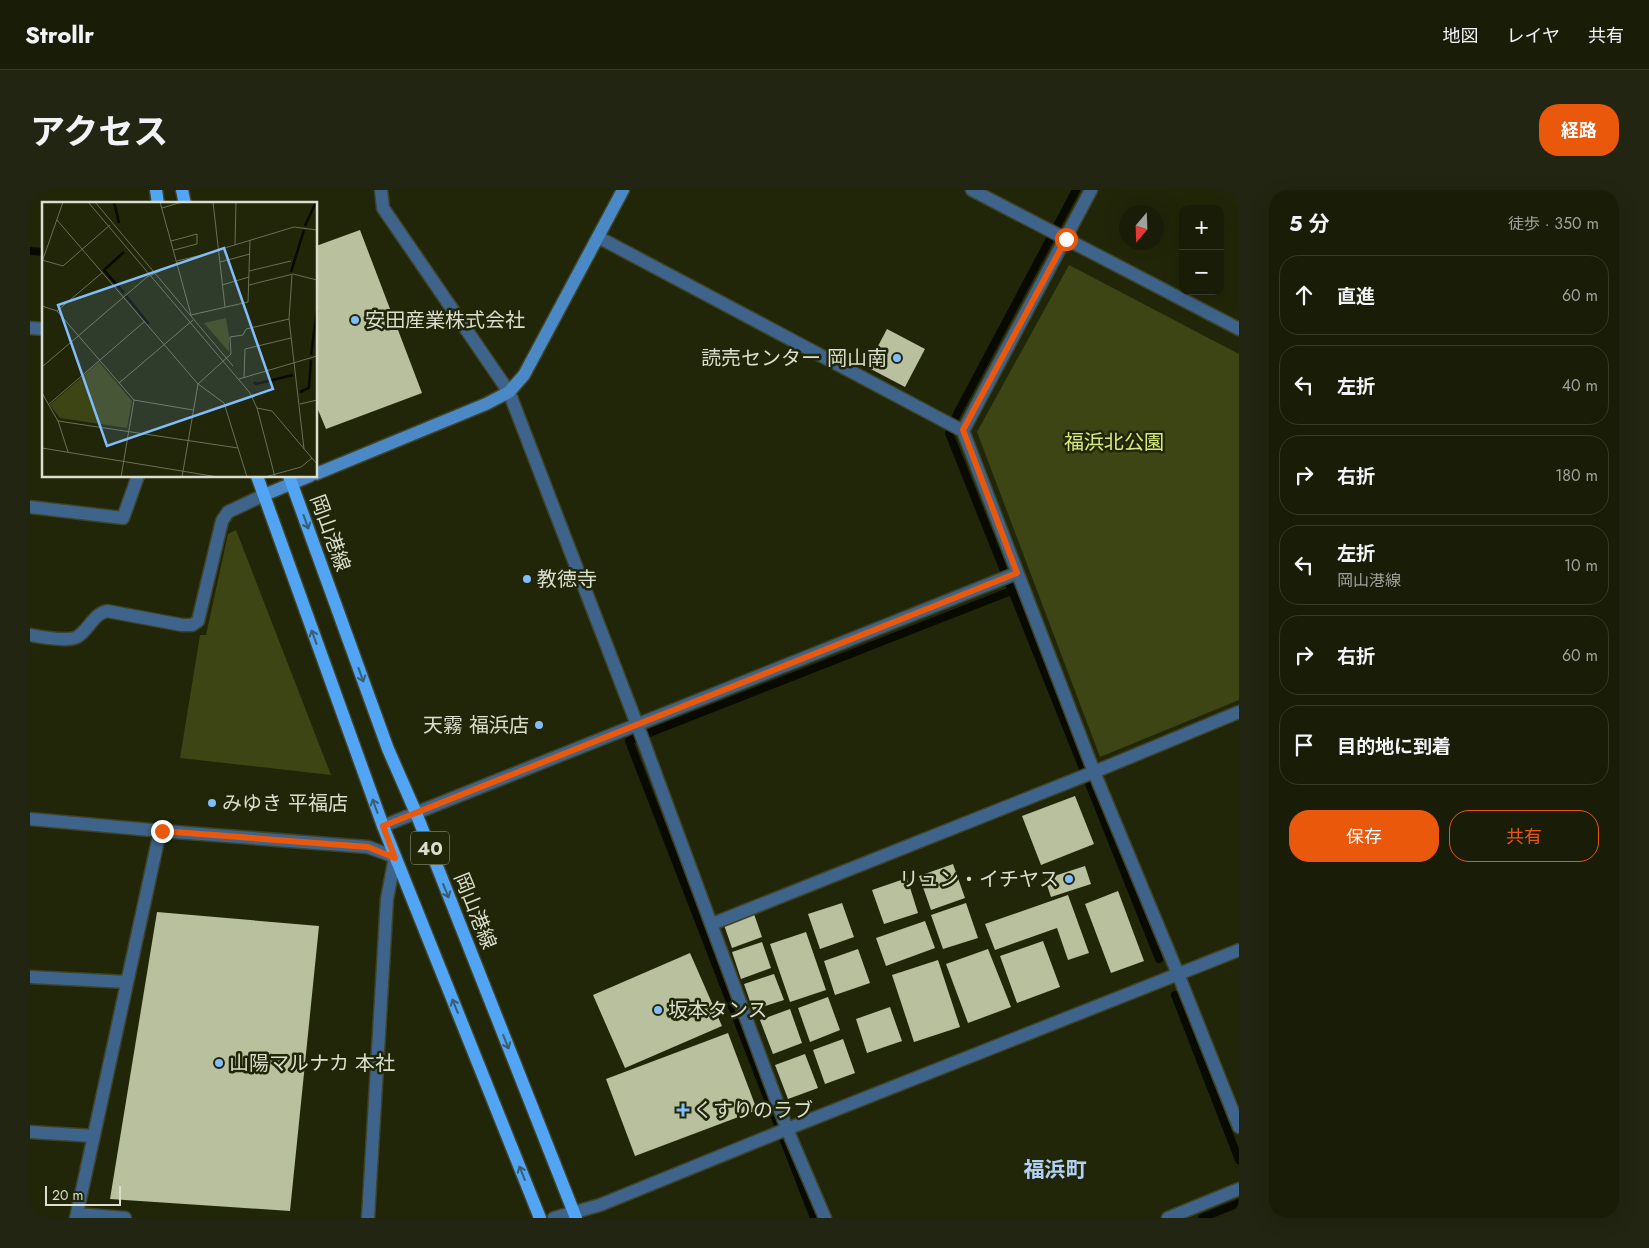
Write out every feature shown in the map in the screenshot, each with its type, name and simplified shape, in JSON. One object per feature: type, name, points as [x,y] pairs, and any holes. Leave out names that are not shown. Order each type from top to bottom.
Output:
[{"type":"main road","name":"40","points":[[257,478],[395,858],[540,1218]]},
{"type":"main road","name":"岡山港線","points":[[290,480],[388,749],[416,813],[575,1215]]},
{"type":"street","points":[[381,190],[383,208],[509,392],[712,924],[781,1131],[825,1218]]},
{"type":"street","points":[[318,473],[486,404],[509,392],[524,375],[623,190]]},
{"type":"street","points":[[972,190],[1239,329]]},
{"type":"street","points":[[956,427],[1057,234],[1091,190]]},
{"type":"street","points":[[598,237],[956,427],[1010,576],[1089,774],[1178,974],[1239,1127]]},
{"type":"street","points":[[30,507],[123,518],[137,478]]},
{"type":"street","points":[[30,636],[69,639],[78,636],[100,613],[107,611],[182,625],[192,625],[198,621],[222,521],[228,512],[290,480]]},
{"type":"street","points":[[383,826],[640,732],[1010,576]]},
{"type":"street","points":[[712,924],[1089,774],[1239,712]]},
{"type":"street","points":[[30,819],[368,847],[395,858],[386,907],[368,1218]]},
{"type":"street","points":[[125,1218],[77,1216],[160,831]]},
{"type":"street","points":[[554,1218],[575,1215],[781,1131],[1239,950]]},
{"type":"street","points":[[30,977],[127,982]]},
{"type":"street","points":[[30,1132],[94,1136]]},
{"type":"street","points":[[1168,1218],[1239,1189]]},
{"type":"green space","name":"福浜北公園","points":[[1069,265],[1239,354],[1239,700],[1100,757],[977,432]]},
{"type":"green space","points":[[236,530],[331,775],[180,758],[200,635],[206,635],[228,534]]},
{"type":"building","name":"安田産業株式会社","points":[[360,230],[422,393],[326,429],[318,410],[318,245]]},
{"type":"building","points":[[887,329],[925,349],[905,387],[867,367]]},
{"type":"building","points":[[1075,796],[1094,844],[1041,865],[1022,816]]},
{"type":"building","points":[[953,864],[965,898],[931,910],[919,876]]},
{"type":"building","points":[[1085,866],[1091,884],[1051,897],[1045,879]]},
{"type":"building","points":[[907,878],[918,913],[884,924],[872,890]]},
{"type":"building","points":[[1118,891],[1144,961],[1111,973],[1085,904]]},
{"type":"building","points":[[1068,895],[1089,953],[1068,960],[1057,928],[995,950],[985,924]]},
{"type":"building","points":[[842,903],[854,937],[820,949],[808,914]]},
{"type":"building","points":[[966,903],[978,938],[943,949],[931,915]]},
{"type":"building","name":"山陽マルナカ 本社","points":[[157,912],[319,926],[290,1211],[110,1199]]},
{"type":"building","points":[[754,914],[762,937],[732,948],[724,925]]},
{"type":"building","points":[[925,921],[935,948],[886,966],[876,938]]},
{"type":"building","points":[[806,932],[826,990],[790,1002],[770,944]]},
{"type":"building","points":[[1043,941],[1060,987],[1017,1003],[1000,956]]},
{"type":"building","points":[[762,942],[771,968],[741,979],[732,952]]},
{"type":"building","points":[[858,949],[870,983],[835,995],[824,961]]},
{"type":"building","points":[[988,949],[1011,1007],[968,1023],[946,964]]},
{"type":"building","name":"坂本タンス","points":[[690,953],[722,1026],[625,1068],[593,995]]},
{"type":"building","points":[[938,960],[960,1027],[914,1042],[892,975]]},
{"type":"building","points":[[774,974],[784,1000],[753,1010],[744,984]]},
{"type":"building","points":[[828,997],[840,1030],[810,1042],[798,1008]]},
{"type":"building","points":[[890,1007],[902,1041],[867,1053],[856,1019]]},
{"type":"building","points":[[790,1009],[802,1043],[773,1054],[760,1020]]},
{"type":"building","points":[[728,1033],[757,1110],[635,1156],[606,1079]]},
{"type":"building","points":[[843,1039],[855,1073],[825,1084],[813,1050]]},
{"type":"building","points":[[805,1054],[818,1088],[788,1099],[775,1065]]},
{"type":"waterway","points":[[1076,190],[957,414],[949,433],[1159,959]]},
{"type":"waterway","points":[[30,251],[42,252]]},
{"type":"waterway","points":[[814,1218],[629,741],[1011,591]]},
{"type":"waterway","points":[[1175,995],[1239,1160]]},
{"type":"waterway","points":[[1202,1218],[1239,1203]]},
{"type":"place","name":"安田産業株式会社","points":[[355,320]]},
{"type":"place","name":"読売センター 岡山南","points":[[897,358]]},
{"type":"place","name":"教徳寺","points":[[527,579]]},
{"type":"place","name":"天霧 福浜店","points":[[539,725]]},
{"type":"place","name":"みゆき 平福店","points":[[212,803]]},
{"type":"place","name":"リュン・イチヤス","points":[[1069,879]]},
{"type":"place","name":"坂本タンス","points":[[658,1010]]},
{"type":"place","name":"山陽マルナカ 本社","points":[[219,1063]]},
{"type":"place","name":"くすりのラブ","points":[[683,1110]]},
{"type":"district","name":"福浜町","points":[[1055,1170]]},
{"type":"route","points":[[162,831],[368,847],[395,858],[383,826],[1017,573],[963,430],[1066,239]]}]
